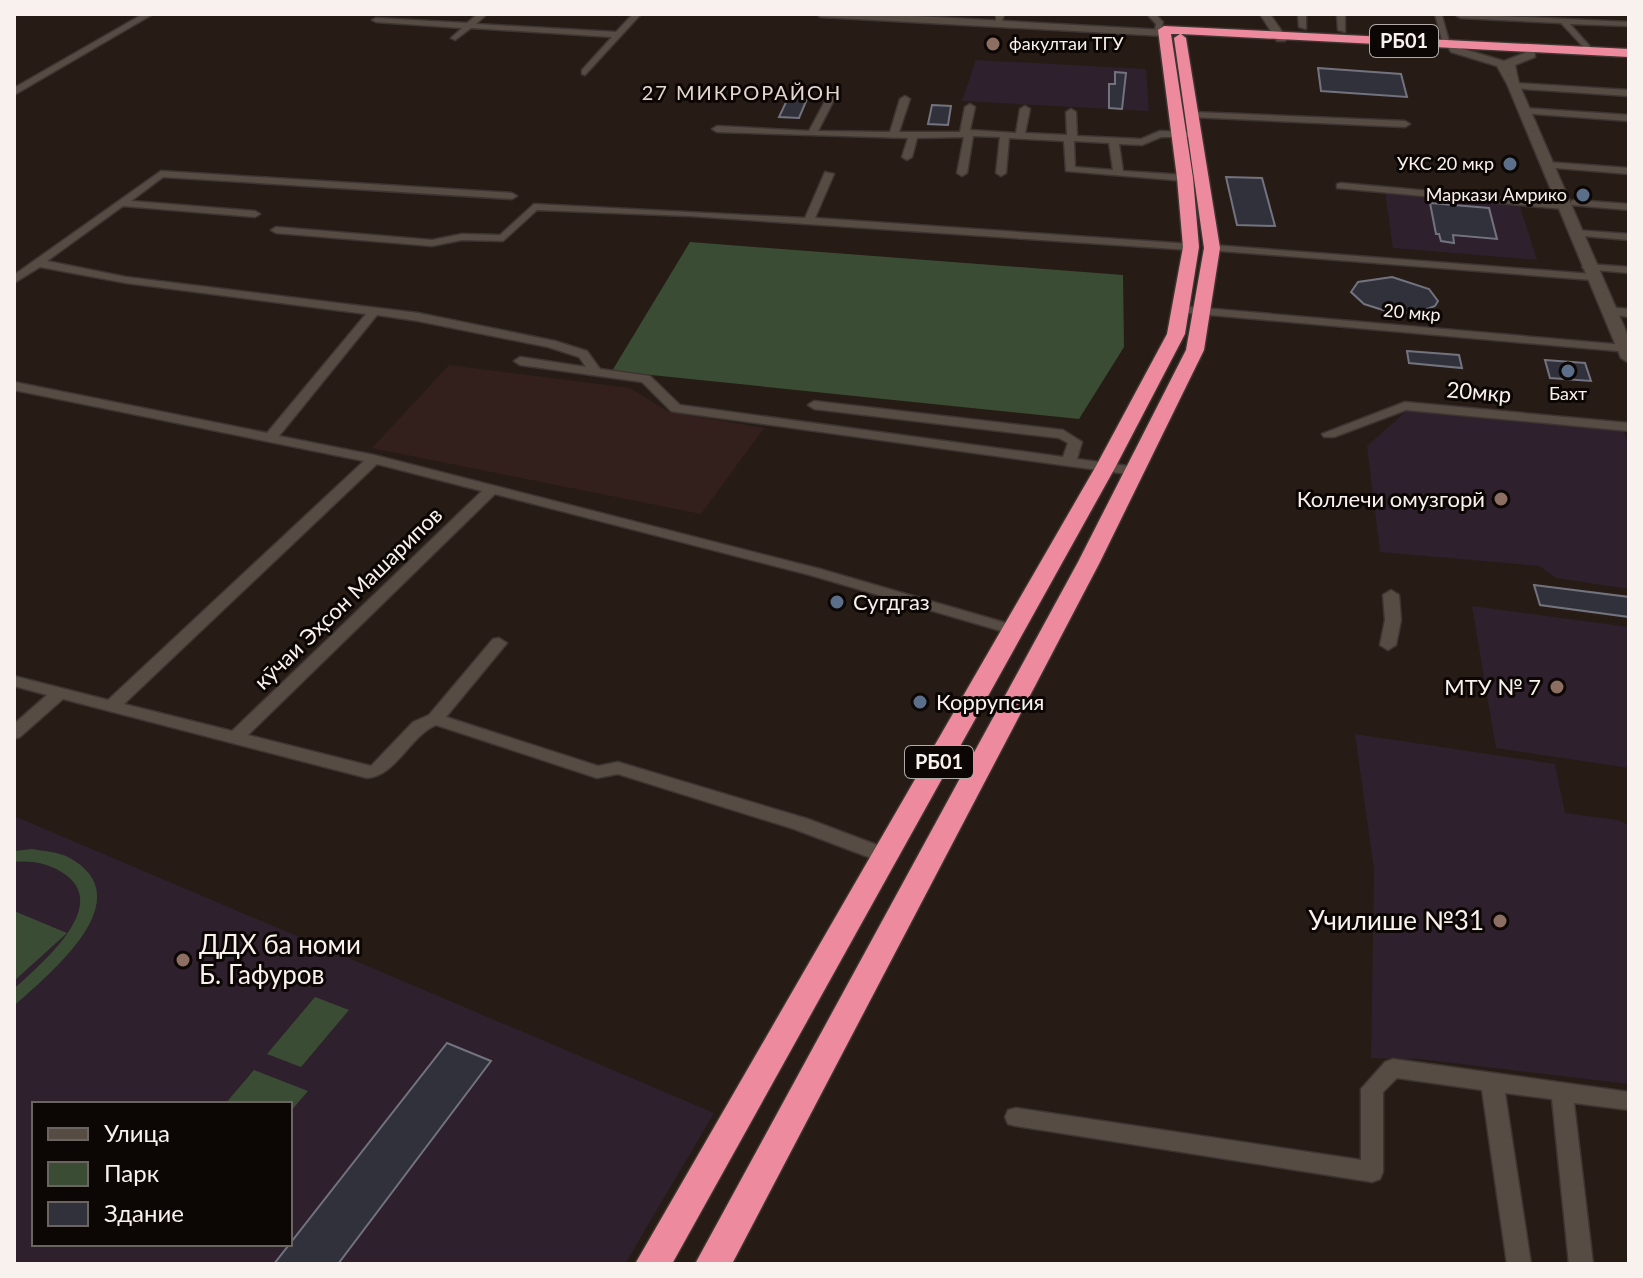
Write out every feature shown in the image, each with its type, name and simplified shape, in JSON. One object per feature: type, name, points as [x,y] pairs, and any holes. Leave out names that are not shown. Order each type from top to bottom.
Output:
[{"type":"highway","name":"РБ01","points":[[1169,31],[1450,44]]},
{"type":"highway","name":"РБ01","points":[[713,1264],[1053,630],[1195,350],[1191,312],[1201,248],[1196,135],[1169,31]]},
{"type":"highway","name":"РБ01","points":[[1169,31],[1177,134],[1201,248]]},
{"type":"highway","name":"РБ01","points":[[1280,36],[1394,36],[1629,60]]},
{"type":"highway","name":"РБ01","points":[[1530,52],[1629,53]]},
{"type":"highway","name":"РБ01","points":[[653,1264],[1191,312]]},
{"type":"highway","points":[[1018,622],[1053,630]]},
{"type":"highway","points":[[829,955],[872,968]]},
{"type":"main road","points":[[821,14],[1169,31]]},
{"type":"main road","points":[[893,14],[999,17],[1043,24]]},
{"type":"main road","points":[[1265,14],[1280,36]]},
{"type":"main road","points":[[1450,44],[1497,62],[1514,86]]},
{"type":"main road","points":[[1530,52],[1509,63],[1514,86],[1607,311],[1622,330],[1625,352]]},
{"type":"street","points":[[17,89],[149,14]]},
{"type":"street","points":[[455,38],[483,14]]},
{"type":"street","points":[[585,72],[637,14]]},
{"type":"street","points":[[1151,14],[1169,31]]},
{"type":"street","points":[[1302,14],[1303,27]]},
{"type":"street","points":[[1341,14],[1342,30]]},
{"type":"street","points":[[1438,16],[1450,44]]},
{"type":"street","points":[[1461,16],[1629,24]]},
{"type":"street","points":[[376,20],[619,35]]},
{"type":"street","points":[[1563,21],[1590,51]]},
{"type":"street","points":[[1514,86],[1629,93]]},
{"type":"street","points":[[813,132],[832,96]]},
{"type":"street","points":[[894,133],[905,99]]},
{"type":"street","points":[[962,173],[970,107]]},
{"type":"street","points":[[1020,136],[1025,109]]},
{"type":"street","points":[[1524,111],[1629,118]]},
{"type":"street","points":[[1071,112],[1070,169],[1185,178]]},
{"type":"street","points":[[1193,115],[1405,124]]},
{"type":"street","points":[[717,129],[787,133],[1005,134],[1142,142],[1160,134],[1196,135]]},
{"type":"street","points":[[907,157],[914,134]]},
{"type":"street","points":[[1001,173],[1005,134]]},
{"type":"street","points":[[1114,141],[1118,174]]},
{"type":"street","points":[[1547,165],[1629,171]]},
{"type":"street","points":[[14,280],[161,174],[512,196]]},
{"type":"street","points":[[809,220],[829,174]]},
{"type":"street","points":[[1341,186],[1565,205],[1629,207]]},
{"type":"street","points":[[121,203],[255,214]]},
{"type":"street","points":[[276,230],[432,243],[462,237],[503,238],[534,207],[809,220],[1590,272],[1629,270]]},
{"type":"street","points":[[1575,233],[1629,237]]},
{"type":"street","points":[[38,263],[126,280],[418,317],[551,344],[583,354],[596,372]]},
{"type":"street","points":[[1607,311],[1629,313]]},
{"type":"street","points":[[270,438],[374,312]]},
{"type":"street","name":"20 мкр","points":[[1191,312],[1625,352]]},
{"type":"street","points":[[520,361],[646,379],[676,408],[1135,471]]},
{"type":"street","points":[[14,386],[374,459],[1018,622]]},
{"type":"street","points":[[814,405],[1063,434],[1075,442],[1069,461]]},
{"type":"street","name":"20мкр","points":[[1329,434],[1405,406],[1629,427]]},
{"type":"street","points":[[112,706],[374,459]]},
{"type":"street","name":"кӯчаи Эҳсон Машарипов","points":[[235,738],[492,489]]},
{"type":"street","points":[[1388,645],[1393,620],[1391,595]]},
{"type":"street","points":[[14,681],[367,772],[376,771],[419,726],[435,719],[499,643]]},
{"type":"street","points":[[14,733],[59,693]]},
{"type":"street","points":[[435,719],[597,772],[618,768],[634,772],[801,824],[886,856]]},
{"type":"street","points":[[1016,1117],[1372,1172],[1372,1089],[1393,1068],[1629,1101]]},
{"type":"street","points":[[1492,1081],[1519,1264]]},
{"type":"street","points":[[1562,1090],[1581,1264]]},
{"type":"shaded area","points":[[976,60],[1146,69],[1149,111],[962,101]]},
{"type":"shaded area","points":[[1385,192],[1519,203],[1537,260],[1393,248]]},
{"type":"shaded area","points":[[449,365],[630,388],[669,412],[764,428],[701,514],[372,448]]},
{"type":"shaded area","name":"Коллечи омузгорй","points":[[1410,408],[1623,430],[1629,446],[1629,589],[1556,578],[1539,566],[1380,552],[1367,446]]},
{"type":"shaded area","name":"МТУ № 7","points":[[1472,606],[1629,627],[1629,768],[1496,748]]},
{"type":"shaded area","name":"Училише №31","points":[[1355,734],[1555,764],[1565,813],[1617,820],[1629,825],[1629,1084],[1419,1059],[1371,1058],[1374,870]]},
{"type":"shaded area","name":"ДДХ ба номи Б. Гафуров","points":[[14,816],[714,1113],[625,1264],[14,1264]]},
{"type":"green space","points":[[690,242],[1123,275],[1124,347],[1079,419],[612,371]]},
{"type":"green space","points":[[32,849],[68,857],[89,874],[97,893],[94,914],[83,935],[67,956],[14,1006],[14,989],[66,936],[80,904],[78,888],[60,871],[42,864],[14,862],[14,851]]},
{"type":"green space","points":[[14,911],[67,933],[14,981]]},
{"type":"green space","points":[[315,997],[349,1010],[301,1067],[267,1054]]},
{"type":"green space","points":[[254,1070],[308,1091],[292,1110],[292,1102],[227,1102]]},
{"type":"building","points":[[1318,68],[1401,74],[1407,97],[1321,91]]},
{"type":"building","points":[[1115,72],[1126,73],[1122,109],[1109,108],[1109,84],[1115,84]]},
{"type":"building","points":[[788,98],[807,99],[799,118],[779,117]]},
{"type":"building","points":[[932,105],[951,106],[948,125],[928,124]]},
{"type":"building","points":[[1226,177],[1262,178],[1275,226],[1237,225]]},
{"type":"building","points":[[1430,203],[1489,208],[1497,239],[1453,235],[1454,243],[1441,241],[1439,234],[1436,234]]},
{"type":"building","points":[[1392,277],[1429,289],[1438,301],[1435,306],[1417,313],[1389,312],[1364,304],[1351,292],[1358,282]]},
{"type":"building","points":[[1407,351],[1459,355],[1462,368],[1409,363]]},
{"type":"building","name":"Бахт","points":[[1545,360],[1585,363],[1591,381],[1550,378]]},
{"type":"building","points":[[1534,585],[1629,597],[1629,617],[1540,605]]},
{"type":"building","points":[[447,1043],[491,1061],[338,1264],[274,1264],[288,1246],[292,1246],[292,1241]]},
{"type":"place","name":"факултаи ТГУ","points":[[993,44]]},
{"type":"place","name":"УКС 20 мкр","points":[[1510,164]]},
{"type":"place","name":"Маркази Амрико","points":[[1583,195]]},
{"type":"place","name":"Бахт","points":[[1568,371]]},
{"type":"place","name":"Коллечи омузгорй","points":[[1501,499]]},
{"type":"place","name":"Сугдгаз","points":[[837,602]]},
{"type":"place","name":"МТУ № 7","points":[[1557,687]]},
{"type":"place","name":"Коррупсия","points":[[920,702]]},
{"type":"place","name":"Училише №31","points":[[1500,921]]},
{"type":"place","name":"ДДХ ба номи Б. Гафуров","points":[[183,960]]},
{"type":"district","name":"27 МИКРОРАЙОН","points":[[742,93]]}]
